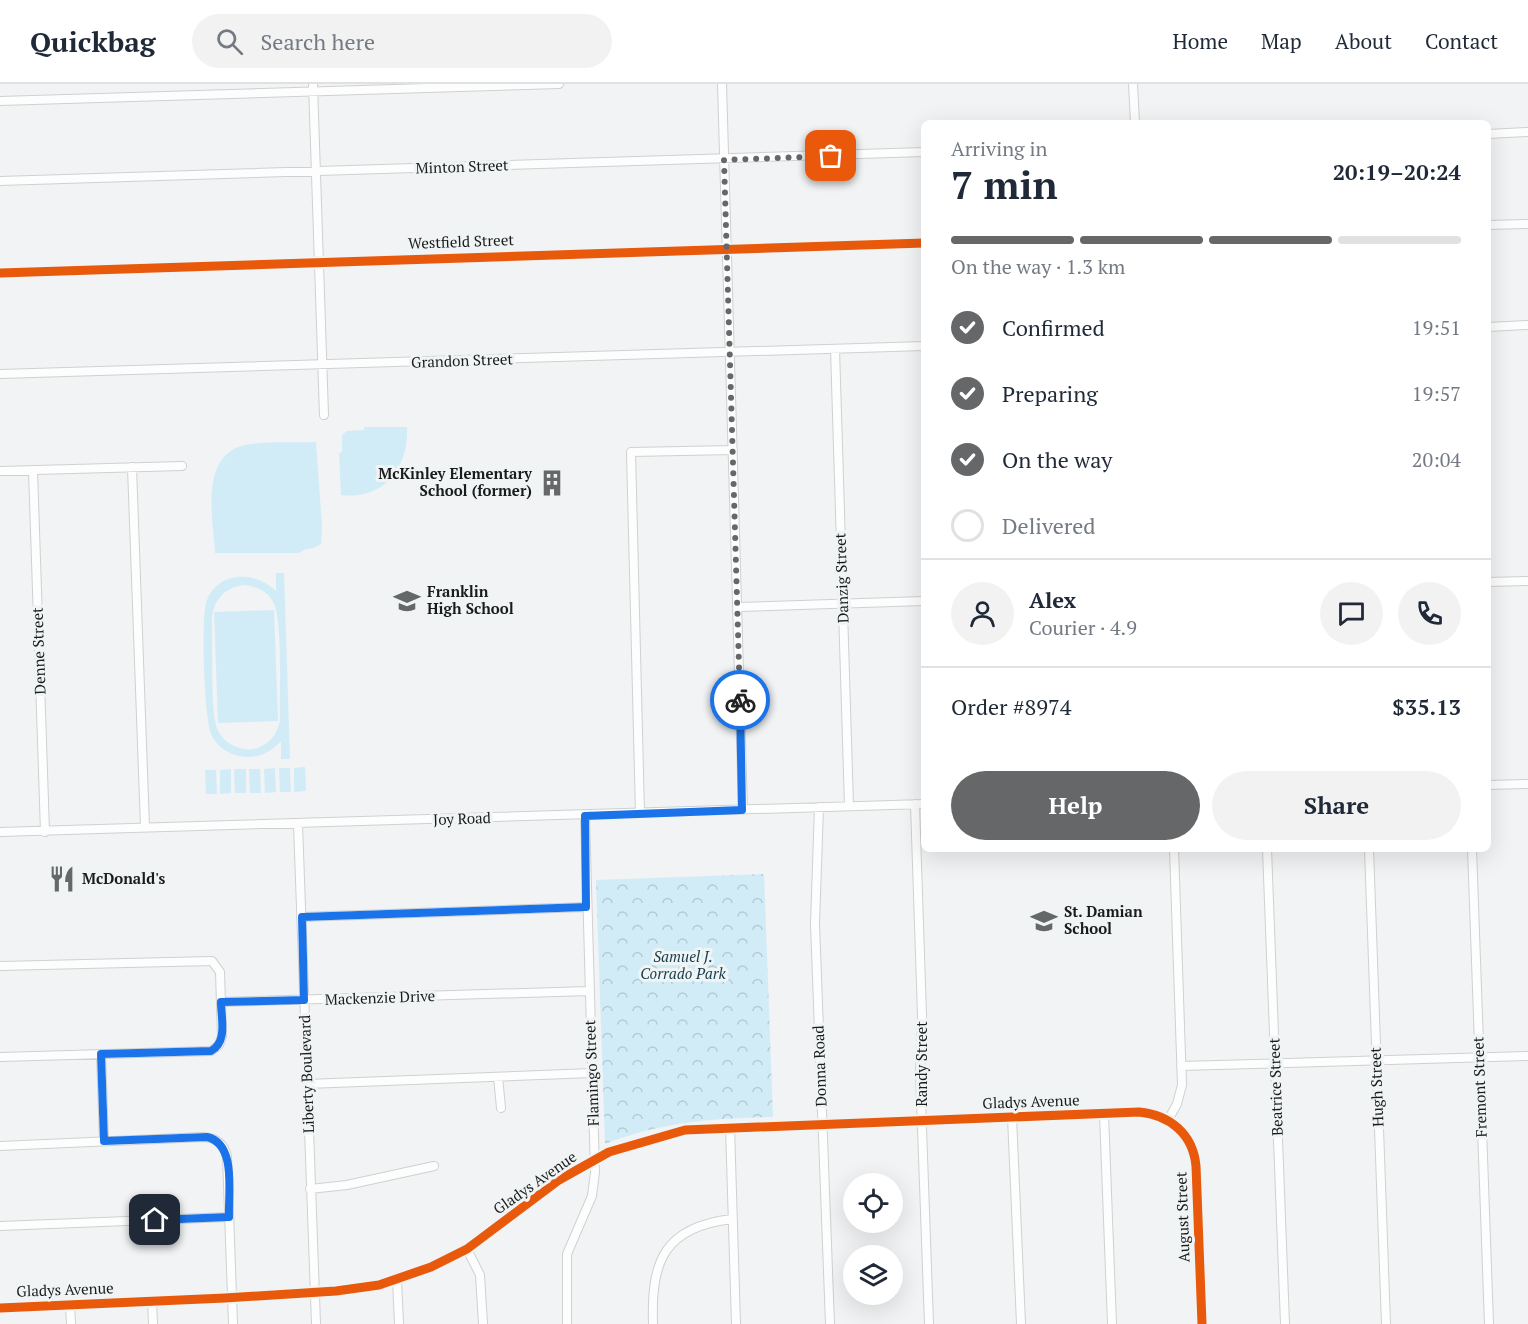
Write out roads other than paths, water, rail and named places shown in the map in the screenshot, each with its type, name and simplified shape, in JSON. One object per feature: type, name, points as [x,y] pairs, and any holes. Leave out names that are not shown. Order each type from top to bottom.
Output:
[{"type":"street","points":[[0,101],[313,88],[559,84]]},
{"type":"street","points":[[722,84],[742,810]]},
{"type":"street","points":[[1133,84],[1135,120]]},
{"type":"street","points":[[313,88],[324,415]]},
{"type":"street","points":[[1491,134],[1528,132]]},
{"type":"street","name":"Minton Street","points":[[0,181],[921,152]]},
{"type":"street","points":[[1491,225],[1528,224]]},
{"type":"street","name":"Westfield Street","points":[[0,273],[921,243]]},
{"type":"street","points":[[1491,327],[1528,325]]},
{"type":"street","name":"Grandon Street","points":[[0,374],[921,346]]},
{"type":"street","name":"Danzig Street","points":[[835,349],[849,806]]},
{"type":"street","points":[[640,813],[631,452],[733,450]]},
{"type":"street","points":[[0,471],[182,466]]},
{"type":"street","points":[[132,467],[145,827]]},
{"type":"street","name":"Denne Street","points":[[33,470],[45,831]]},
{"type":"street","points":[[1491,582],[1528,581]]},
{"type":"street","points":[[738,607],[921,601]]},
{"type":"street","points":[[1491,785],[1528,784]]},
{"type":"street","name":"Joy Road","points":[[0,832],[585,816],[920,804]]},
{"type":"street","name":"Randy Street","points":[[920,804],[921,1121],[929,1324]]},
{"type":"street","name":"Donna Road","points":[[819,807],[815,906],[830,1324]]},
{"type":"street","name":"Flamingo Street","points":[[567,1324],[567,1254],[592,1196],[595,1160],[585,816]]},
{"type":"street","name":"Liberty Boulevard","points":[[298,824],[316,1324]]},
{"type":"street","points":[[1168,1120],[1180,1096],[1181,1066],[1174,852]]},
{"type":"street","name":"Beatrice Street","points":[[1267,852],[1285,1324]]},
{"type":"street","name":"Hugh Street","points":[[1369,852],[1386,1324]]},
{"type":"street","name":"Fremont Street","points":[[1472,852],[1489,1324]]},
{"type":"street","points":[[302,917],[586,907]]},
{"type":"street","points":[[0,966],[207,960],[219,968],[221,1002],[221,1039],[214,1049],[0,1057]]},
{"type":"street","name":"Mackenzie Drive","points":[[221,1002],[589,991]]},
{"type":"street","points":[[101,1054],[104,1141]]},
{"type":"street","points":[[1181,1066],[1528,1056]]},
{"type":"street","points":[[307,1084],[592,1073]]},
{"type":"street","points":[[498,1077],[501,1108]]},
{"type":"street","name":"Gladys Avenue","points":[[0,1308],[315,1293],[359,1289],[397,1280],[431,1267],[467,1249],[559,1180],[609,1152],[685,1130],[1139,1112],[1168,1120]]},
{"type":"street","points":[[1104,1114],[1112,1324]]},
{"type":"street","points":[[1012,1117],[1021,1324]]},
{"type":"street","name":"August Street","points":[[1168,1120],[1187,1137],[1196,1160],[1202,1324]]},
{"type":"street","points":[[730,1127],[736,1324]]},
{"type":"street","points":[[0,1146],[203,1137],[220,1143],[227,1156],[233,1324]]},
{"type":"street","points":[[310,1189],[346,1185],[434,1166]]},
{"type":"street","points":[[0,1226],[229,1217]]},
{"type":"street","points":[[653,1324],[653,1278],[668,1249],[692,1229],[716,1221],[732,1220]]},
{"type":"street","points":[[467,1249],[480,1275],[483,1324]]},
{"type":"street","points":[[397,1280],[399,1324]]},
{"type":"street","points":[[152,1302],[153,1324]]},
{"type":"street","points":[[70,1305],[71,1324]]},
{"type":"place","name":"McKinley Elementary School (former)","points":[[552,483]]},
{"type":"place","name":"Franklin High School","points":[[407,601]]},
{"type":"place","name":"McDonald's","points":[[62,879]]},
{"type":"place","name":"St. Damian School","points":[[1044,921]]},
{"type":"park label","name":"Samuel J. Corrado Park","points":[[683,966]]}]
